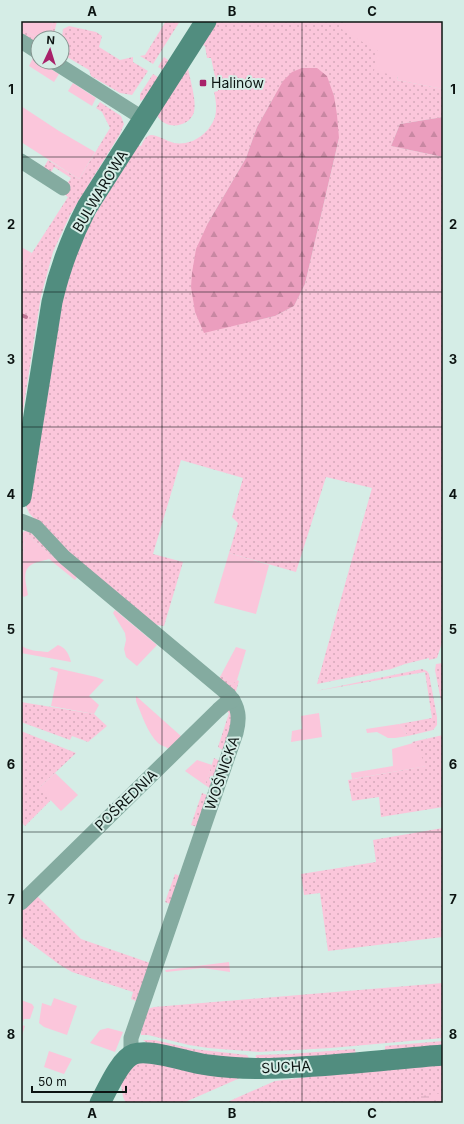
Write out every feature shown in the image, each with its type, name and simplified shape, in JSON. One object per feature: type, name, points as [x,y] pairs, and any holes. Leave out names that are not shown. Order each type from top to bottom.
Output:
[{"type":"street","name":"BULWAROWA","points":[[22,488],[52,302],[58,275],[74,232],[88,207],[206,21]]},
{"type":"street","points":[[21,41],[30,47]]},
{"type":"street","points":[[67,70],[144,119]]},
{"type":"street","points":[[21,161],[63,188]]},
{"type":"street","points":[[21,521],[36,527],[64,557],[233,700]]},
{"type":"street","name":"POŚREDNIA","points":[[21,903],[218,710],[226,703],[233,700]]},
{"type":"street","name":"WOŚNICKA","points":[[131,1055],[131,1038],[236,732],[238,708],[233,700]]},
{"type":"street","name":"SUCHA","points":[[131,1055],[144,1052],[153,1053],[193,1063],[254,1069],[292,1068],[443,1055]]},
{"type":"street","points":[[100,1103],[121,1066],[131,1055]]},
{"type":"green space","points":[[21,21],[53,21],[51,30],[30,30],[30,33],[21,28]]},
{"type":"green space","points":[[53,21],[57,21],[55,30],[51,30]]},
{"type":"green space","points":[[166,21],[180,21],[153,64],[140,56],[145,55]]},
{"type":"green space","points":[[214,21],[350,21],[376,36],[398,76],[397,80],[443,89],[443,117],[400,124],[391,146],[443,157],[443,640],[437,658],[429,660],[429,658],[391,669],[317,684],[372,488],[326,477],[296,572],[229,553],[238,523],[232,517],[243,478],[181,460],[153,554],[183,562],[164,626],[151,624],[63,549],[29,513],[26,506],[54,329],[72,254],[136,144],[141,146],[143,141],[151,135],[174,143],[187,143],[199,138],[209,129],[215,117],[216,111],[214,92],[218,91],[211,58],[207,58],[205,46],[203,45]],"holes":[[[275,95],[339,138],[305,284],[294,306],[275,316],[258,320],[208,223],[246,158],[257,127]]]},
{"type":"green space","points":[[348,21],[443,21],[443,89],[397,80],[398,76],[374,71],[378,51],[342,30]]},
{"type":"green space","points":[[69,26],[96,32],[102,36],[99,47],[120,60],[133,57],[133,62],[148,71],[132,95],[120,93],[91,76],[89,70],[70,59],[70,30],[63,29]]},
{"type":"green space","points":[[21,28],[30,33],[30,41],[21,35]]},
{"type":"green space","points":[[164,57],[172,63],[166,72],[158,67]]},
{"type":"green space","points":[[188,68],[194,96],[194,112],[187,122],[176,125],[164,123],[157,114]]},
{"type":"green space","points":[[302,68],[317,68],[327,76],[334,96],[339,138],[305,284],[294,306],[275,316],[204,333],[195,312],[191,287],[196,249],[208,223],[246,158],[257,127],[283,81],[292,72]]},
{"type":"green space","points":[[35,70],[52,70],[59,74],[54,82]]},
{"type":"green space","points":[[153,74],[161,79],[144,99],[140,101],[140,94]]},
{"type":"green space","points":[[73,83],[96,98],[92,106],[68,91]]},
{"type":"green space","points":[[100,102],[121,116],[124,124],[120,134],[70,215],[53,252],[41,296],[21,423],[21,270],[68,197],[61,192],[71,178],[54,167],[50,174],[43,169],[48,160],[79,179],[110,128],[102,112],[96,108]]},
{"type":"green space","points":[[21,106],[95,152],[79,179],[21,142]]},
{"type":"green space","points":[[443,117],[443,157],[391,146],[400,124]]},
{"type":"green space","points":[[21,247],[32,253],[21,270]]},
{"type":"green space","points":[[28,530],[77,577],[26,534],[21,567],[22,534]]},
{"type":"green space","points":[[26,534],[77,577],[75,580],[49,559],[37,562],[31,565],[26,571],[25,579],[28,595],[24,597],[21,594],[21,567]]},
{"type":"green space","points":[[229,553],[269,565],[256,614],[214,603]]},
{"type":"green space","points":[[115,610],[157,645],[137,666],[126,657],[124,649],[126,640],[125,633],[113,613]]},
{"type":"green space","points":[[21,645],[30,650],[48,652],[58,645],[67,652],[71,662],[21,653]]},
{"type":"green space","points":[[236,647],[246,650],[237,680],[231,684],[221,675]]},
{"type":"green space","points":[[443,663],[443,711],[435,670],[436,664]]},
{"type":"green space","points":[[52,667],[104,680],[89,696],[99,705],[94,714],[51,706],[58,672],[49,669]]},
{"type":"green space","points":[[422,669],[427,671],[429,674],[437,717],[437,725],[433,730],[408,736],[399,724],[432,718],[425,672],[316,691]]},
{"type":"green space","points":[[221,675],[231,684],[237,680],[239,681],[234,693],[218,680]]},
{"type":"green space","points":[[136,696],[182,737],[169,749],[159,744],[154,739],[145,723],[136,701]]},
{"type":"green space","points":[[21,702],[94,714],[107,726],[88,742],[72,736],[70,740],[21,722]]},
{"type":"green space","points":[[229,707],[235,711],[224,751],[218,747],[229,713],[226,711]]},
{"type":"green space","points":[[319,713],[322,737],[291,742],[292,731],[302,729],[301,716]]},
{"type":"green space","points":[[399,724],[408,736],[388,738],[377,732],[367,733],[366,729]]},
{"type":"green space","points":[[21,731],[76,753],[40,787],[51,800],[25,826],[21,822]]},
{"type":"green space","points":[[443,735],[443,807],[381,817],[379,797],[352,801],[348,780],[426,766],[412,742]]},
{"type":"green space","points":[[413,743],[427,766],[352,779],[351,773],[393,766],[392,749]]},
{"type":"green space","points":[[214,758],[220,761],[211,789],[205,785]]},
{"type":"green space","points":[[197,760],[212,765],[205,785],[185,771]]},
{"type":"green space","points":[[55,773],[78,795],[61,811],[39,788]]},
{"type":"green space","points":[[202,793],[207,795],[197,827],[191,825]]},
{"type":"green space","points":[[443,828],[443,937],[328,951],[320,893],[304,895],[301,874],[376,862],[373,840]]},
{"type":"green space","points":[[175,874],[180,876],[170,904],[165,902]]},
{"type":"green space","points":[[36,895],[81,939],[150,963],[138,1002],[131,999],[133,992],[72,972],[60,965],[21,936],[21,910]]},
{"type":"green space","points":[[229,962],[230,972],[203,968],[166,972],[165,970]]},
{"type":"green space","points":[[443,983],[443,1038],[331,1048],[259,1052],[208,1048],[148,1035],[141,1035],[147,1009],[154,1007]]},
{"type":"green space","points":[[54,998],[77,1006],[67,1035],[44,1027],[39,1023],[42,1003],[51,1006]]},
{"type":"green space","points":[[21,1000],[32,1004],[34,1007],[30,1019],[24,1019],[22,1025],[25,1026],[21,1038]]},
{"type":"green space","points":[[108,1028],[123,1032],[115,1052],[90,1043],[100,1030]]},
{"type":"green space","points":[[143,1040],[155,1040],[193,1049],[247,1055],[249,1058],[234,1061],[147,1043]]},
{"type":"green space","points":[[443,1041],[443,1048],[385,1053],[385,1046]]},
{"type":"green space","points":[[355,1049],[356,1055],[255,1062],[256,1055]]},
{"type":"green space","points":[[49,1051],[72,1059],[64,1074],[44,1067]]},
{"type":"green space","points":[[143,1061],[240,1078],[183,1103],[126,1103],[123,1097],[121,1084],[130,1067]]},
{"type":"green space","points":[[443,1062],[443,1103],[225,1103],[275,1081],[308,1077],[308,1073]]},
{"type":"green space","points":[[443,1093],[443,1101],[420,1103],[420,1096]]},
{"type":"waterway","points":[[21,315],[26,317]]},
{"type":"place","name":"Halinów","points":[[203,83]]}]
